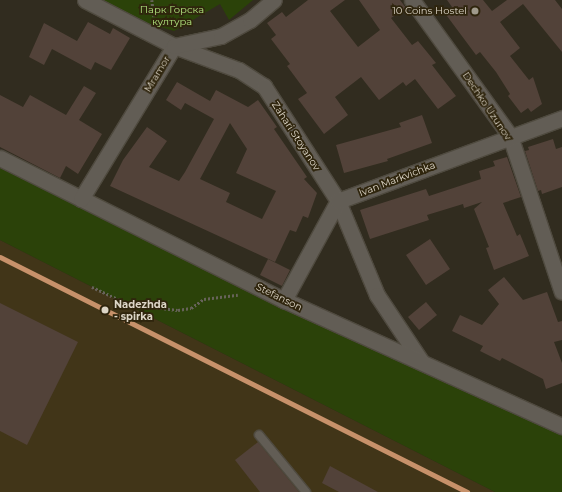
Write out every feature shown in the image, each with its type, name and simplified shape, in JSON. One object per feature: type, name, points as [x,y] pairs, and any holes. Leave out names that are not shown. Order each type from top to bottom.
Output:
[{"type":"street","name":"Zahari Stoyanov","points":[[85,0],[174,46],[239,70],[264,86],[338,201],[377,295],[421,361]]},
{"type":"street","name":"Mramor","points":[[81,199],[174,46],[221,36],[250,20],[274,0]]},
{"type":"street","name":"Dechko Uzunov","points":[[412,0],[510,136],[562,292]]},
{"type":"street","name":"Ivan Markvichka","points":[[338,201],[562,118]]},
{"type":"street","name":"Stefanson","points":[[0,158],[284,300],[562,426]]},
{"type":"street","points":[[284,300],[338,201]]},
{"type":"lane","points":[[259,435],[306,492]]},
{"type":"path","points":[[92,287],[128,304],[178,310],[192,308],[204,299],[243,295]]},
{"type":"shaded area","points":[[0,240],[495,492],[0,492]]},
{"type":"green space","name":"Парк Горска култура","points":[[102,0],[253,0],[229,20],[220,4],[174,31],[144,22]]},
{"type":"green space","points":[[0,168],[243,286],[562,432],[562,492],[495,492],[0,240]]},
{"type":"building","points":[[308,0],[345,0],[330,11],[358,47],[380,30],[359,0],[400,0],[406,8],[391,18],[412,45],[418,41],[436,63],[432,65],[456,96],[438,109],[415,79],[406,86],[403,82],[379,100],[361,77],[335,97],[348,115],[324,134],[298,99],[307,93],[287,66],[290,64],[271,39],[276,35],[267,23],[282,12],[286,17]]},
{"type":"building","points":[[447,0],[483,0],[492,11],[507,0],[555,0],[562,9],[562,52],[523,4],[500,22],[520,48],[510,56],[529,80],[533,77],[542,104],[531,112],[528,108],[521,113],[508,96],[510,94],[496,72],[480,52],[476,55],[444,12],[452,7]]},
{"type":"building","points":[[88,22],[110,34],[113,28],[130,38],[111,70],[95,62],[91,70],[52,49],[44,65],[29,57],[44,23],[77,41]]},
{"type":"building","points":[[177,82],[210,101],[216,90],[248,107],[258,100],[277,127],[274,129],[307,177],[304,179],[317,193],[308,218],[303,216],[296,232],[290,230],[275,262],[110,186],[123,160],[147,127],[167,141],[149,167],[179,181],[185,172],[214,119],[185,103],[181,110],[166,100]],"holes":[[[230,123],[247,149],[236,173],[276,191],[262,219],[226,202],[230,193],[200,179]]]},
{"type":"building","points":[[84,86],[96,93],[79,120],[102,134],[78,174],[66,166],[60,178],[0,147],[0,95],[23,107],[30,95],[66,115]]},
{"type":"building","points":[[422,115],[432,143],[387,159],[388,161],[344,173],[336,145],[401,127],[399,123]]},
{"type":"building","points":[[553,139],[556,149],[562,147],[562,187],[542,194],[541,190],[538,191],[525,151],[529,150],[528,147]]},
{"type":"building","points":[[507,157],[521,197],[503,203],[517,236],[520,234],[529,256],[494,270],[486,248],[489,247],[474,209],[482,202],[464,208],[463,204],[427,215],[429,220],[370,239],[360,210],[426,189],[429,196],[481,179],[479,171],[495,166],[493,161]]},
{"type":"building","points":[[430,239],[450,269],[426,285],[406,255]]},
{"type":"building","points":[[268,259],[290,270],[282,286],[260,275]]},
{"type":"building","points":[[504,277],[523,300],[547,292],[558,322],[562,321],[562,340],[554,342],[562,363],[562,383],[546,389],[543,379],[502,358],[500,361],[480,351],[483,346],[452,331],[460,315],[482,325],[499,304],[488,290]]},
{"type":"building","points":[[426,302],[437,315],[419,330],[408,317]]},
{"type":"building","points":[[0,303],[78,342],[27,445],[0,431]]},
{"type":"building","points":[[258,442],[299,492],[260,492],[235,460]]},
{"type":"building","points":[[330,466],[378,492],[339,492],[322,483]]},
{"type":"transit line","points":[[0,257],[467,492]]},
{"type":"place","name":"10 Coins Hostel","points":[[475,11]]},
{"type":"place","name":"Nadezhda - spirka","points":[[105,310]]}]
